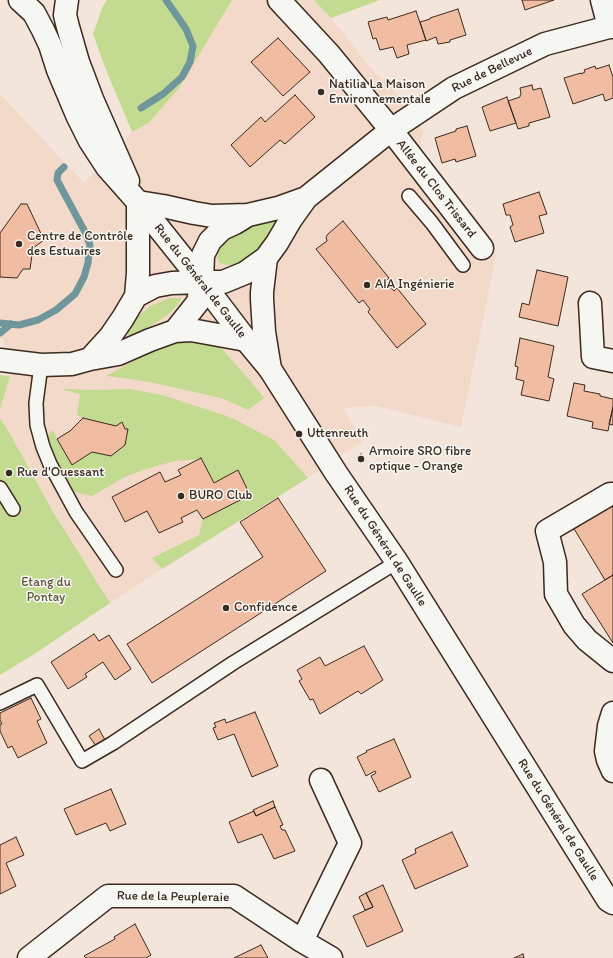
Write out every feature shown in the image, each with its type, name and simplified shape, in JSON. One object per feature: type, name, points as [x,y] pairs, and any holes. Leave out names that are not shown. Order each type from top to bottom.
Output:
[{"type":"street","name":"Rue du Général de Gaulle","points":[[20,0],[34,13],[43,30],[77,115],[90,141],[107,167],[138,202],[270,369],[336,473],[397,562],[608,900],[613,903]]},
{"type":"street","name":"Rue du Général de Gaulle","points":[[66,0],[65,15],[78,62],[92,99],[138,202]]},
{"type":"street","name":"Allée du Clos Trissard","points":[[279,0],[329,54],[391,130],[482,248]]},
{"type":"street","points":[[602,0],[611,27]]},
{"type":"street","name":"Rue de Bellevue","points":[[248,215],[222,229],[210,241],[202,255],[202,282],[224,282],[245,273],[266,258],[306,198],[391,130],[460,84],[545,44],[611,27]]},
{"type":"street","name":"Rue de Bellevue","points":[[138,202],[212,216],[248,215],[278,208],[306,198]]},
{"type":"street","points":[[90,359],[110,337],[124,318],[136,296],[138,273],[138,202]]},
{"type":"street","name":"Rue de Bellevue","points":[[266,258],[262,299],[264,332],[270,369]]},
{"type":"street","points":[[136,296],[155,286],[172,283],[202,282],[198,302],[175,331]]},
{"type":"street","points":[[590,303],[594,357],[613,361]]},
{"type":"street","points":[[0,360],[41,365],[72,364],[118,354],[175,331],[191,330],[246,340]]},
{"type":"street","points":[[613,494],[610,494],[548,531],[555,562],[556,594],[574,625],[587,640],[613,661]]},
{"type":"street","points":[[613,713],[609,726],[606,751],[613,771]]},
{"type":"street","points":[[302,941],[350,843],[321,780]]},
{"type":"street","name":"Rue de la Peupleraie","points":[[29,958],[108,896],[234,896],[302,941],[331,958]]},
{"type":"lane","points":[[409,196],[432,223],[463,265]]},
{"type":"lane","points":[[432,223],[452,210]]},
{"type":"lane","points":[[41,365],[36,403],[37,425],[43,446],[50,464],[76,512],[116,570]]},
{"type":"lane","points":[[0,488],[13,509]]},
{"type":"lane","points":[[0,703],[37,685],[82,761],[113,743],[233,663],[397,562]]},
{"type":"shaded area","points":[[232,0],[314,0],[331,18],[375,73],[387,82],[424,131],[420,150],[488,233],[496,256],[461,427],[377,406],[343,408],[363,441],[308,478],[110,603],[52,510],[0,418],[0,409],[10,376],[3,339],[0,339],[0,94],[84,183],[132,132],[149,123],[179,88]]},
{"type":"green space","points":[[107,0],[232,0],[179,88],[149,123],[132,132],[106,70],[93,34],[102,8]]},
{"type":"green space","points":[[314,0],[380,0],[331,18]]},
{"type":"green space","points":[[282,219],[254,256],[236,267],[220,263],[217,258],[218,250],[227,236],[243,226]]},
{"type":"green space","points":[[169,298],[181,298],[180,302],[171,312],[159,321],[130,336],[127,334],[126,331],[150,306]]},
{"type":"green space","points":[[179,340],[211,341],[223,350],[264,398],[248,410],[224,399],[199,393],[154,383],[106,376],[159,347]]},
{"type":"green space","points":[[0,375],[10,376],[0,409]]},
{"type":"green space","points":[[64,389],[130,389],[162,395],[224,415],[274,440],[308,478],[162,569],[152,558],[199,535],[203,519],[250,495],[238,471],[214,483],[200,459],[175,461],[125,477],[92,496],[74,492],[47,442],[47,437],[53,430],[72,465],[92,452],[111,456],[125,445],[128,429],[125,429],[122,422],[116,426],[83,418],[77,415],[80,394]]},
{"type":"green space","name":"Etang du Pontay","points":[[0,418],[52,510],[110,603],[36,653],[0,675]]},
{"type":"building","points":[[522,0],[554,0],[525,10]]},
{"type":"building","points":[[458,9],[466,35],[450,40],[450,42],[438,44],[436,37],[426,41],[420,22]]},
{"type":"building","points":[[416,11],[426,40],[407,45],[409,54],[397,58],[393,47],[380,50],[376,38],[373,39],[368,22],[387,17],[388,20]]},
{"type":"building","points":[[278,38],[310,72],[283,96],[251,62]]},
{"type":"building","points":[[609,65],[613,77],[613,98],[605,101],[603,94],[573,104],[564,78],[581,74],[585,72],[584,70],[595,66],[596,69]]},
{"type":"building","points":[[532,85],[533,90],[541,88],[550,117],[529,123],[529,126],[518,129],[508,101],[520,97],[520,88]]},
{"type":"building","points":[[295,95],[315,117],[285,144],[280,140],[250,167],[231,145],[261,117],[265,122]]},
{"type":"building","points":[[507,97],[516,123],[490,131],[482,107]]},
{"type":"building","points":[[467,126],[476,156],[456,162],[455,159],[442,163],[435,138]]},
{"type":"building","points":[[539,192],[547,214],[539,216],[544,233],[515,242],[510,227],[513,225],[510,215],[506,215],[503,204]]},
{"type":"building","name":"Centre de Contrôle des Estuaires","points":[[21,204],[27,204],[44,240],[33,248],[30,269],[23,269],[17,278],[0,277],[0,233]]},
{"type":"building","name":"AIA Ingénierie","points":[[343,221],[389,278],[386,281],[394,291],[397,288],[426,324],[397,348],[368,312],[370,309],[363,300],[359,303],[316,249],[327,241],[326,237],[328,234]]},
{"type":"building","points":[[537,270],[568,277],[558,326],[519,317],[522,303],[529,305]]},
{"type":"building","points":[[520,338],[554,346],[548,377],[554,379],[549,401],[521,395],[524,381],[516,379],[518,367],[515,366]]},
{"type":"building","points":[[574,383],[585,385],[584,391],[600,394],[600,396],[613,399],[613,407],[608,431],[592,428],[593,422],[567,416]]},
{"type":"building","points":[[613,407],[613,425],[609,424]]},
{"type":"building","points":[[83,418],[116,426],[122,422],[125,429],[128,429],[125,445],[111,456],[92,452],[72,465],[57,439],[70,431]]},
{"type":"building","name":"Armoire SRO fibre optique - Orange","points":[[361,454],[365,461],[360,463],[357,457]]},
{"type":"building","name":"BURO Club","points":[[201,458],[214,483],[238,470],[250,495],[203,519],[197,510],[181,518],[183,522],[159,533],[147,511],[125,522],[112,497],[160,472],[165,482],[181,475],[178,470]]},
{"type":"building","name":"Confidence","points":[[278,498],[326,571],[152,683],[127,644],[263,557],[240,522]]},
{"type":"building","points":[[611,504],[613,508],[613,575],[605,580],[573,527]]},
{"type":"building","points":[[613,575],[613,643],[582,594]]},
{"type":"building","points":[[94,634],[99,641],[109,635],[131,669],[115,680],[103,662],[85,674],[87,677],[68,689],[51,662]]},
{"type":"building","points":[[364,646],[383,680],[361,694],[358,691],[320,714],[313,699],[310,700],[299,681],[302,679],[297,670],[320,657],[325,666]]},
{"type":"building","points":[[31,698],[41,719],[37,721],[47,743],[18,758],[12,746],[8,748],[0,731],[0,724],[2,724],[0,720],[0,713]]},
{"type":"building","points":[[255,712],[278,766],[252,777],[234,734],[218,740],[213,728],[216,727],[214,723],[225,719],[226,723]]},
{"type":"building","points":[[99,729],[105,740],[96,746],[89,736]]},
{"type":"building","points":[[394,739],[411,777],[379,792],[371,776],[376,773],[375,771],[366,776],[357,757],[367,752],[366,751]]},
{"type":"building","points":[[111,789],[126,824],[110,831],[106,823],[76,835],[64,809]]},
{"type":"building","points":[[273,801],[275,807],[256,816],[253,810]]},
{"type":"building","points":[[275,807],[283,825],[280,826],[282,830],[285,830],[295,851],[274,859],[262,834],[238,843],[229,822],[254,811],[256,816]]},
{"type":"building","points":[[452,832],[468,866],[415,889],[402,860],[416,853],[415,849]]},
{"type":"building","points":[[16,837],[24,855],[6,863],[16,886],[0,894],[0,845]]},
{"type":"building","points":[[383,885],[403,931],[367,947],[353,916],[373,907],[366,893]]},
{"type":"building","points":[[366,893],[373,907],[365,910],[359,897]]},
{"type":"building","points":[[135,924],[151,955],[146,958],[86,958],[84,956],[115,939],[114,937]]},
{"type":"building","points":[[261,945],[268,958],[234,958]]},
{"type":"building","points":[[523,954],[524,958],[514,958]]},
{"type":"waterway","points":[[141,108],[163,94],[182,77],[190,62],[193,46],[186,29],[166,0]]},
{"type":"waterway","points":[[0,323],[19,325],[38,320],[56,310],[75,294],[84,277],[88,263],[90,245],[85,232],[57,180],[58,173],[64,167]]},
{"type":"waterway","points":[[0,333],[11,324]]},
{"type":"place","name":"Natilia La Maison Environnementale","points":[[321,92]]},
{"type":"place","name":"Centre de Contrôle des Estuaires","points":[[19,244]]},
{"type":"place","name":"AIA Ingénierie","points":[[367,285]]},
{"type":"place","name":"Uttenreuth","points":[[299,434]]},
{"type":"place","name":"Armoire SRO fibre optique - Orange","points":[[361,459]]},
{"type":"place","name":"Rue d'Ouessant","points":[[9,473]]},
{"type":"place","name":"BURO Club","points":[[181,496]]},
{"type":"place","name":"Confidence","points":[[226,608]]}]
